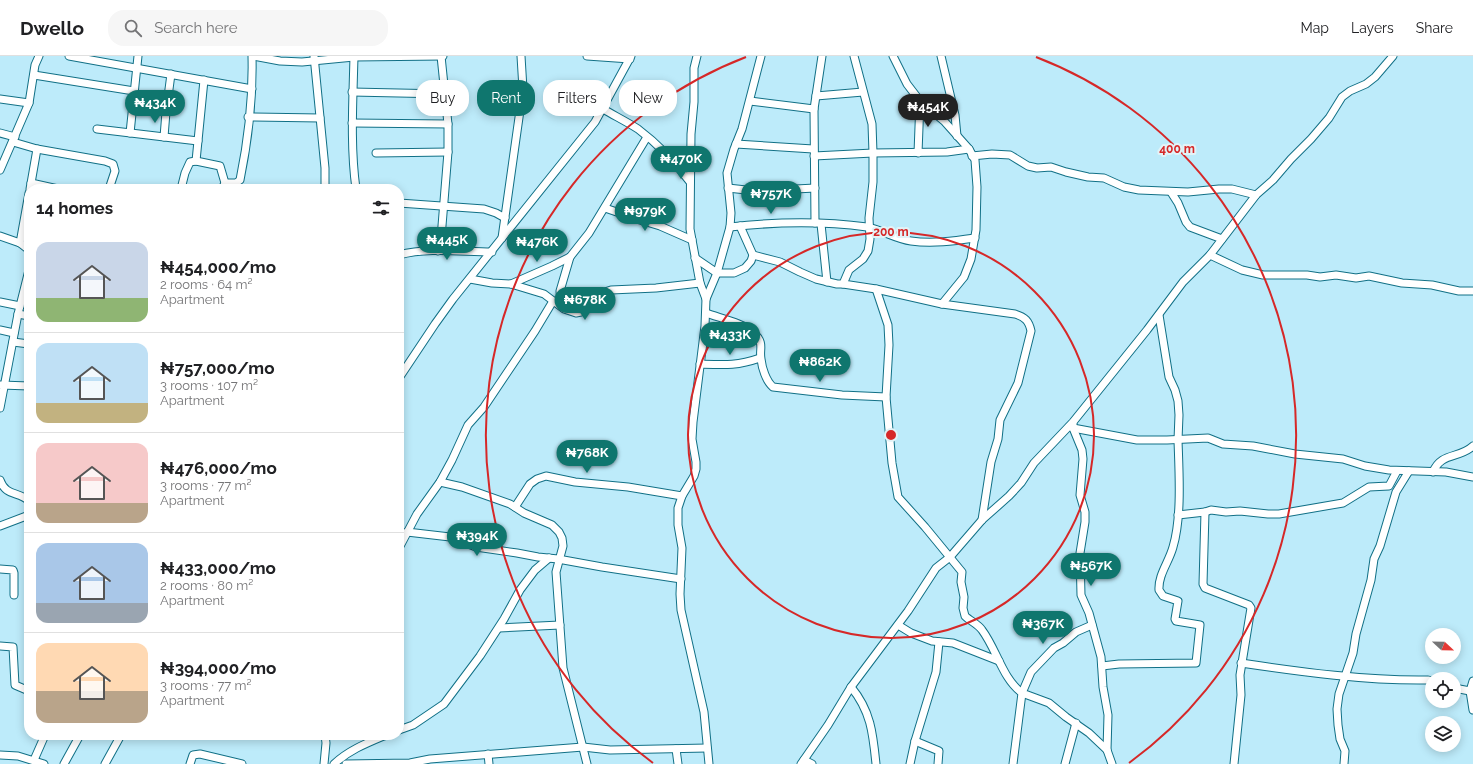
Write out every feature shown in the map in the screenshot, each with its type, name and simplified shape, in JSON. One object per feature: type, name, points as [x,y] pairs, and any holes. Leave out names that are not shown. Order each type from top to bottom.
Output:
[{"type":"street","points":[[0,170],[29,103],[35,65],[39,56]]},
{"type":"street","points":[[69,56],[252,89]]},
{"type":"street","points":[[130,133],[138,56]]},
{"type":"street","points":[[232,184],[240,180],[244,160],[252,89],[252,56],[280,61],[354,56],[442,56],[444,80]]},
{"type":"street","points":[[354,56],[352,123],[356,184]]},
{"type":"street","points":[[502,239],[523,89],[521,56]]},
{"type":"street","points":[[587,56],[630,58],[611,94]]},
{"type":"street","points":[[697,56],[694,68],[690,229],[700,283],[706,299],[706,313],[692,439],[696,469],[694,476],[682,496],[678,508],[678,517],[682,548],[680,579],[681,610],[702,699],[709,764]]},
{"type":"street","points":[[706,299],[717,273],[730,227],[731,213],[728,173],[750,101],[761,56]]},
{"type":"street","points":[[822,56],[814,109],[814,153],[818,224],[826,282]]},
{"type":"street","points":[[843,284],[849,270],[863,259],[868,251],[873,182],[872,124],[854,56]]},
{"type":"street","points":[[893,56],[907,84],[920,101],[944,121],[969,149],[975,160],[976,230],[971,259],[964,277],[942,304]]},
{"type":"street","points":[[941,56],[955,115],[957,136]]},
{"type":"street","points":[[812,764],[802,762],[828,725],[851,687],[898,625],[936,568],[950,557],[982,520],[1009,496],[1021,483],[1034,463],[1073,425],[1183,282],[1210,255],[1256,195],[1273,180],[1311,139],[1329,118],[1342,97],[1350,91],[1375,78],[1393,56]]},
{"type":"street","points":[[314,59],[326,184]]},
{"type":"street","points":[[164,137],[171,74]]},
{"type":"street","points":[[34,75],[134,91]]},
{"type":"street","points":[[196,161],[204,80]]},
{"type":"street","points":[[352,92],[416,93]]},
{"type":"street","points":[[816,96],[863,92]]},
{"type":"street","points":[[0,99],[29,103]]},
{"type":"street","points":[[750,101],[814,109]]},
{"type":"street","points":[[918,153],[920,101]]},
{"type":"street","points":[[133,108],[166,112]]},
{"type":"street","points":[[611,114],[647,136],[667,154],[690,182]]},
{"type":"street","points":[[438,251],[444,206],[448,152],[447,116]]},
{"type":"street","points":[[404,370],[435,324],[580,143],[598,116]]},
{"type":"street","points":[[248,117],[320,118]]},
{"type":"street","points":[[352,123],[448,124]]},
{"type":"street","points":[[97,129],[198,141]]},
{"type":"street","points":[[0,132],[38,149],[105,161],[113,164],[115,172],[111,184]]},
{"type":"street","points":[[561,306],[560,291],[570,257],[589,233],[605,208],[647,136]]},
{"type":"street","points":[[736,144],[814,153],[918,153],[947,152],[969,149]]},
{"type":"street","points":[[30,184],[38,149]]},
{"type":"street","points":[[376,153],[448,152]]},
{"type":"street","points":[[972,156],[992,154],[1010,155],[1028,166],[1037,168],[1051,167],[1088,177],[1104,178],[1139,190],[1188,192],[1232,189],[1256,195]]},
{"type":"street","points":[[182,184],[190,162],[196,161],[220,166],[223,184]]},
{"type":"street","points":[[728,188],[756,191],[815,188]]},
{"type":"street","points":[[1171,192],[1178,203],[1186,222],[1190,226],[1222,239]]},
{"type":"street","points":[[404,203],[484,210],[496,213],[505,218]]},
{"type":"street","points":[[605,208],[660,226],[692,240]]},
{"type":"street","points":[[20,243],[24,221]]},
{"type":"street","points":[[730,227],[837,224],[869,228],[911,241],[940,242],[975,238]]},
{"type":"street","points":[[695,258],[717,273],[734,273],[748,264],[753,255],[740,226]]},
{"type":"street","points":[[0,236],[20,243],[24,246]]},
{"type":"street","points":[[404,254],[438,251],[492,252]]},
{"type":"street","points":[[753,255],[780,262],[826,282],[876,289],[942,304],[1015,314],[1022,316],[1030,324],[1031,331],[1018,383],[1000,420],[998,439],[991,462],[982,520]]},
{"type":"street","points":[[1210,255],[1242,270],[1263,275],[1307,275],[1320,277],[1336,275],[1356,278],[1369,276],[1402,283],[1432,285],[1459,291],[1473,291]]},
{"type":"street","points":[[511,284],[570,257]]},
{"type":"street","points":[[470,279],[492,283],[511,284],[544,294],[570,312],[576,313],[581,312],[589,306],[602,293],[611,290],[663,288],[700,283]]},
{"type":"street","points":[[876,289],[888,325],[889,345],[886,397],[892,463],[898,497],[962,572],[961,582],[964,597],[963,608],[965,616],[981,628],[991,643],[1008,678],[1016,688],[1022,693],[1049,703],[1089,733],[1107,750]]},
{"type":"street","points":[[544,294],[560,291]]},
{"type":"street","points":[[0,408],[2,385],[24,293]]},
{"type":"street","points":[[404,538],[417,514],[440,482],[452,460],[468,424],[484,408],[553,301]]},
{"type":"street","points":[[0,302],[20,306]]},
{"type":"street","points":[[706,313],[736,323],[753,332],[760,340],[762,349],[760,358],[767,380],[773,387],[842,395],[886,397]]},
{"type":"street","points":[[18,314],[24,315]]},
{"type":"street","points":[[1102,666],[1119,664],[1196,663],[1200,626],[1176,621],[1178,601],[1163,596],[1159,590],[1160,579],[1173,547],[1178,515],[1179,415],[1178,401],[1169,377],[1159,315]]},
{"type":"street","points":[[0,330],[14,333]]},
{"type":"street","points":[[13,342],[24,343]]},
{"type":"street","points":[[700,364],[742,364],[760,358]]},
{"type":"street","points":[[2,385],[24,386]]},
{"type":"street","points":[[1073,425],[1137,440],[1208,438],[1223,444],[1253,446],[1295,454],[1342,459],[1365,466],[1397,471],[1446,472],[1473,477]]},
{"type":"street","points":[[1073,425],[1084,459],[1080,495],[1085,512],[1085,522],[1080,553],[1081,595],[1089,612],[1102,657],[1103,688],[1108,715],[1107,750],[1112,764]]},
{"type":"street","points":[[1433,472],[1440,460],[1462,453],[1473,446]]},
{"type":"street","points":[[1389,486],[1397,471]]},
{"type":"street","points":[[1344,764],[1345,751],[1340,739],[1338,725],[1337,709],[1339,694],[1346,675],[1371,580],[1374,559],[1380,546],[1396,492],[1409,471]]},
{"type":"street","points":[[515,508],[530,484],[537,479],[546,476],[575,482],[628,487],[682,496]]},
{"type":"street","points":[[0,480],[2,487],[9,492],[24,497]]},
{"type":"street","points":[[440,482],[462,487],[515,508],[552,525],[559,532],[562,538],[563,546],[558,559],[556,572],[563,668],[576,715],[577,728],[587,764]]},
{"type":"street","points":[[1178,515],[1205,512],[1210,510],[1279,514],[1343,503],[1369,487],[1389,486],[1396,492]]},
{"type":"street","points":[[1205,512],[1203,584],[1208,589],[1249,605],[1251,608],[1241,663],[1240,710],[1234,764]]},
{"type":"street","points":[[0,526],[24,517]]},
{"type":"street","points":[[407,532],[450,537],[476,547],[680,579]]},
{"type":"street","points":[[404,728],[413,725],[444,704],[499,628],[520,590],[535,570],[549,558]]},
{"type":"street","points":[[0,570],[13,570],[14,595]]},
{"type":"street","points":[[499,628],[560,624]]},
{"type":"street","points":[[898,625],[924,638],[960,645],[999,661]]},
{"type":"street","points":[[1013,764],[1022,693],[1031,672],[1054,648],[1063,643],[1076,632],[1092,625]]},
{"type":"street","points":[[910,764],[915,741],[936,672],[939,642]]},
{"type":"street","points":[[0,646],[13,647],[15,685],[24,689]]},
{"type":"street","points":[[1241,663],[1395,680],[1425,680]]},
{"type":"street","points":[[1473,681],[1470,691],[1473,710]]},
{"type":"street","points":[[851,687],[868,713],[876,764]]},
{"type":"street","points":[[1461,689],[1470,691]]},
{"type":"street","points":[[1065,764],[1076,723]]},
{"type":"street","points":[[34,760],[44,740]]},
{"type":"street","points":[[64,764],[77,740]]},
{"type":"street","points":[[104,764],[118,740]]},
{"type":"street","points":[[324,764],[326,740]]},
{"type":"street","points":[[334,764],[345,754],[375,740]]},
{"type":"street","points":[[915,741],[939,751],[938,764]]},
{"type":"street","points":[[346,764],[427,762],[488,754],[583,747],[610,750],[707,748]]},
{"type":"street","points":[[676,749],[678,764]]},
{"type":"street","points":[[190,764],[193,755],[200,754],[242,764]]},
{"type":"street","points":[[488,754],[489,764]]},
{"type":"street","points":[[0,755],[18,756],[44,764]]}]
